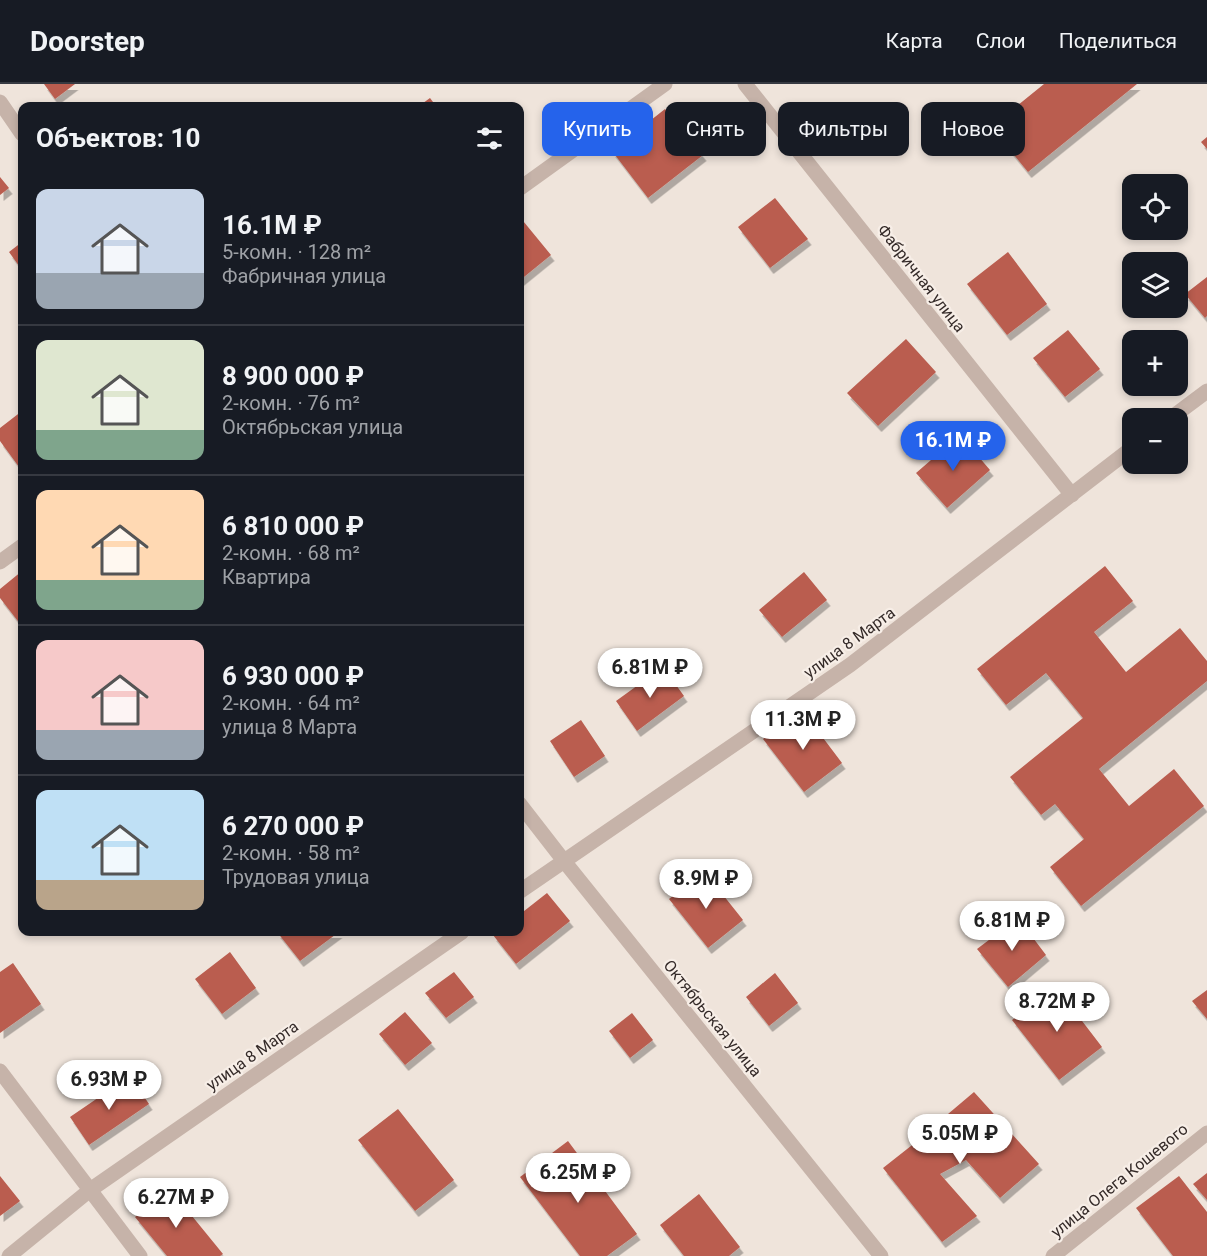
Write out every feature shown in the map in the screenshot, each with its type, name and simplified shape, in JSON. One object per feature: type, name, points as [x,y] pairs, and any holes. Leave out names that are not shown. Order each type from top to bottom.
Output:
[{"type":"street","points":[[524,185],[665,84]]},
{"type":"street","name":"Фабричная улица","points":[[745,84],[1072,495]]},
{"type":"street","points":[[0,102],[18,128]]},
{"type":"street","points":[[1184,408],[1207,391]]},
{"type":"street","name":"улица 8 Марта","points":[[524,889],[850,665],[1122,456]]},
{"type":"street","points":[[0,562],[18,549]]},
{"type":"street","name":"Октябрьская улица","points":[[524,809],[881,1256]]},
{"type":"street","name":"улица 8 Марта","points":[[9,1256],[90,1190],[456,936]]},
{"type":"street","points":[[0,1071],[140,1256]]},
{"type":"street","name":"улица Олега Кошевого","points":[[1053,1256],[1207,1133]]},
{"type":"building","points":[[44,84],[75,84],[55,99]]},
{"type":"building","points":[[1044,84],[1137,84],[1028,172],[1015,156],[1025,156],[1025,102],[1022,102]]},
{"type":"building","points":[[665,109],[665,156],[702,156],[648,198],[616,156],[653,156],[653,119]]},
{"type":"building","points":[[1207,137],[1207,149],[1201,142]]},
{"type":"building","points":[[0,177],[9,188],[0,195]]},
{"type":"building","points":[[775,198],[808,239],[770,268],[738,227]]},
{"type":"building","points":[[524,222],[551,255],[524,277]]},
{"type":"building","points":[[18,245],[18,264],[9,252]]},
{"type":"building","points":[[1008,252],[1047,304],[1007,335],[967,284]]},
{"type":"building","points":[[1207,277],[1207,316],[1205,318],[1188,298],[1188,292]]},
{"type":"building","points":[[1068,330],[1100,369],[1065,397],[1033,358]]},
{"type":"building","points":[[906,339],[936,372],[878,426],[847,393]]},
{"type":"building","points":[[18,414],[18,466],[0,441],[0,428]]},
{"type":"building","points":[[960,435],[990,470],[947,508],[916,473]]},
{"type":"building","points":[[1105,566],[1133,601],[1094,632],[1126,672],[1180,628],[1207,661],[1207,681],[1099,769],[1129,806],[1174,769],[1204,806],[1081,906],[1050,867],[1084,839],[1055,804],[1041,815],[1010,777],[1083,718],[1046,673],[1006,705],[977,669]]},
{"type":"building","points":[[804,572],[827,600],[782,637],[759,610]]},
{"type":"building","points":[[18,574],[18,621],[0,598],[0,589]]},
{"type":"building","points":[[663,667],[684,696],[637,731],[616,701]]},
{"type":"building","points":[[802,710],[842,763],[804,792],[763,739]]},
{"type":"building","points":[[581,720],[605,756],[574,777],[550,741]]},
{"type":"building","points":[[704,871],[743,920],[708,948],[669,899]]},
{"type":"building","points":[[547,893],[570,921],[516,964],[494,936],[524,936],[524,911]]},
{"type":"building","points":[[1018,918],[1046,955],[1008,987],[977,949]]},
{"type":"building","points":[[280,936],[334,936],[300,961]]},
{"type":"building","points":[[230,952],[256,988],[222,1014],[195,979]]},
{"type":"building","points":[[13,963],[41,1004],[0,1033],[0,972]]},
{"type":"building","points":[[454,972],[474,997],[446,1018],[425,993]]},
{"type":"building","points":[[775,973],[798,1003],[769,1026],[746,997]]},
{"type":"building","points":[[1056,987],[1102,1047],[1059,1080],[1012,1020]]},
{"type":"building","points":[[1207,990],[1207,1019],[1192,1001]]},
{"type":"building","points":[[405,1012],[432,1043],[405,1065],[379,1034]]},
{"type":"building","points":[[632,1013],[653,1040],[630,1058],[609,1031]]},
{"type":"building","points":[[130,1076],[149,1104],[89,1145],[70,1117]]},
{"type":"building","points":[[974,1092],[1039,1164],[1000,1198],[966,1160],[940,1174],[977,1216],[942,1242],[883,1168],[916,1142],[925,1152],[950,1139],[935,1125]]},
{"type":"building","points":[[398,1109],[454,1180],[415,1211],[358,1140]]},
{"type":"building","points":[[568,1141],[637,1234],[607,1256],[580,1256],[520,1177]]},
{"type":"building","points":[[1207,1173],[1207,1200],[1193,1184]]},
{"type":"building","points":[[0,1176],[20,1201],[0,1216]]},
{"type":"building","points":[[1179,1176],[1207,1212],[1207,1256],[1173,1256],[1136,1208]]},
{"type":"building","points":[[170,1189],[223,1254],[220,1256],[167,1256],[135,1217]]},
{"type":"building","points":[[699,1194],[740,1247],[729,1256],[684,1256],[660,1225]]}]
